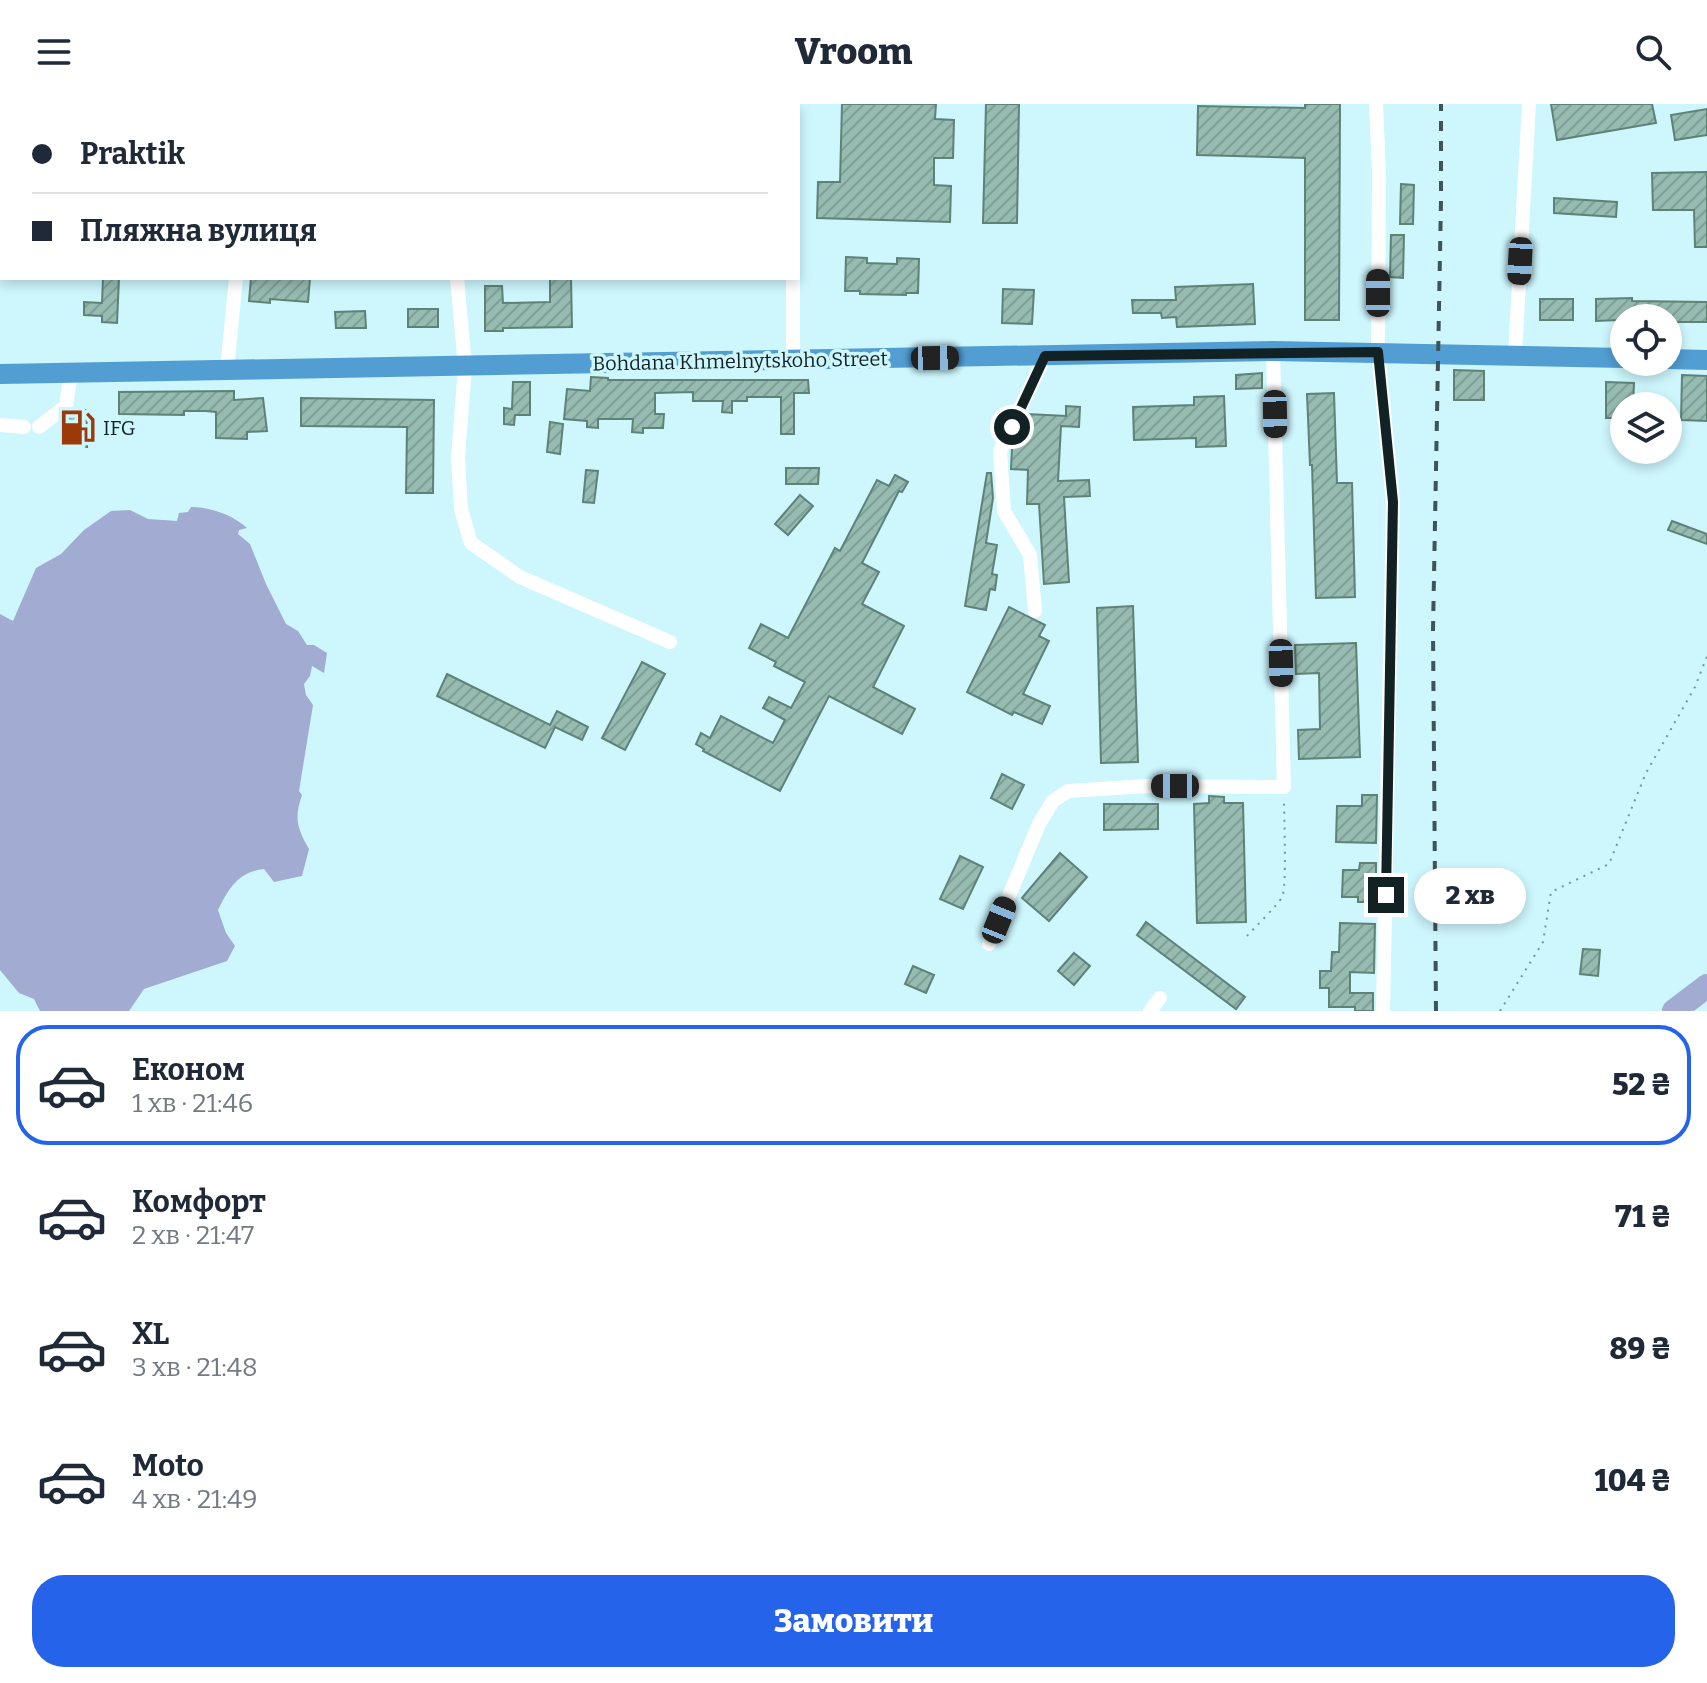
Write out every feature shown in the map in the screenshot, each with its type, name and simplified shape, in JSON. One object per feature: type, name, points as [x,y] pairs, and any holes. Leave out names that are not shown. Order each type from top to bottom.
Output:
[{"type":"highway","name":"Bohdana Khmelnytskoho Street","points":[[0,374],[1273,351],[1610,358]]},
{"type":"highway","points":[[1682,359],[1707,360]]},
{"type":"street","points":[[1376,104],[1379,173],[1378,352],[1393,502],[1383,1011]]},
{"type":"street","points":[[1515,355],[1529,104]]},
{"type":"street","points":[[227,370],[236,280]]},
{"type":"street","points":[[457,280],[465,366],[458,457],[461,509],[471,543],[520,577],[670,642]]},
{"type":"street","points":[[793,280],[793,360]]},
{"type":"street","points":[[989,944],[1039,824],[1053,801],[1068,791],[1147,786],[1284,787],[1273,351]]},
{"type":"street","points":[[1035,611],[1030,555],[1004,511],[1000,451],[1045,356]]},
{"type":"street","points":[[0,425],[32,427],[66,406],[71,373]]},
{"type":"street","points":[[1150,1011],[1160,998]]},
{"type":"path","points":[[1500,1011],[1543,942],[1551,892],[1609,864],[1646,773],[1695,687],[1707,656]]},
{"type":"path","points":[[1247,936],[1282,898],[1285,883],[1284,787]]},
{"type":"water","points":[[191,507],[221,513],[247,528],[239,530],[238,534],[250,544],[286,624],[298,631],[307,645],[314,645],[327,653],[324,673],[312,666],[304,684],[306,695],[313,705],[299,791],[302,795],[298,823],[309,849],[302,876],[274,882],[264,869],[235,882],[218,910],[226,933],[235,946],[227,961],[144,989],[129,1011],[40,1011],[34,999],[19,993],[0,970],[0,614],[13,621],[36,568],[61,554],[84,530],[111,511],[130,510],[148,519],[177,521],[179,513],[188,512]]},
{"type":"building","points":[[842,104],[936,104],[935,119],[954,120],[953,158],[934,158],[934,185],[951,186],[950,222],[817,218],[818,182],[840,182]]},
{"type":"building","points":[[986,104],[1019,104],[1017,223],[983,223]]},
{"type":"building","points":[[1305,104],[1340,104],[1339,320],[1305,320],[1305,158],[1197,155],[1198,106],[1305,108]]},
{"type":"building","points":[[1551,104],[1652,104],[1656,123],[1557,140]]},
{"type":"building","points":[[1707,109],[1707,135],[1675,140],[1671,115]]},
{"type":"building","points":[[1707,172],[1707,247],[1695,247],[1694,210],[1653,210],[1652,173]]},
{"type":"building","points":[[1401,184],[1414,185],[1413,224],[1400,224]]},
{"type":"building","points":[[1554,198],[1617,202],[1616,217],[1554,213]]},
{"type":"building","points":[[1391,235],[1404,235],[1403,278],[1390,277]]},
{"type":"building","points":[[846,257],[867,258],[867,263],[897,264],[897,258],[919,259],[918,293],[860,294],[860,291],[845,291]]},
{"type":"building","points":[[103,280],[119,280],[117,323],[102,322],[102,316],[84,315],[84,302],[102,303]]},
{"type":"building","points":[[251,280],[310,280],[308,302],[249,301]]},
{"type":"building","points":[[550,280],[571,280],[572,327],[485,331],[485,286],[502,286],[503,303],[550,302]]},
{"type":"building","points":[[1253,284],[1255,324],[1177,327],[1176,317],[1162,318],[1161,313],[1133,313],[1132,300],[1176,300],[1175,287]]},
{"type":"building","points":[[1003,289],[1034,290],[1032,324],[1002,323]]},
{"type":"building","points":[[1540,299],[1573,299],[1573,320],[1540,320]]},
{"type":"building","points":[[1596,299],[1707,302],[1707,322],[1682,322],[1682,304],[1610,304],[1610,320],[1596,321]]},
{"type":"building","points":[[408,309],[438,309],[438,327],[408,327]]},
{"type":"building","points":[[365,311],[366,328],[336,328],[335,312]]},
{"type":"building","points":[[1454,370],[1484,371],[1484,400],[1454,400]]},
{"type":"building","points":[[1262,373],[1262,388],[1236,389],[1236,375]]},
{"type":"building","points":[[1682,375],[1707,376],[1707,421],[1682,420]]},
{"type":"building","points":[[591,377],[608,380],[808,380],[809,393],[794,393],[794,434],[781,434],[781,397],[747,397],[747,401],[732,401],[732,413],[722,412],[723,401],[693,401],[693,392],[655,393],[655,414],[664,414],[663,428],[643,428],[643,433],[632,432],[633,419],[598,419],[598,428],[587,427],[587,421],[564,419],[567,389],[590,391]]},
{"type":"building","points":[[513,382],[530,382],[530,415],[515,415],[514,425],[504,424],[504,408],[512,409]]},
{"type":"building","points":[[1606,382],[1634,383],[1634,392],[1610,392],[1610,418],[1606,418]]},
{"type":"building","points":[[234,391],[234,400],[263,398],[267,431],[247,432],[247,439],[216,438],[216,412],[119,414],[119,392]]},
{"type":"building","points":[[1334,393],[1337,483],[1352,483],[1355,597],[1316,598],[1307,394]]},
{"type":"building","points":[[1224,396],[1226,446],[1196,447],[1196,438],[1134,440],[1133,407],[1194,405],[1194,397]]},
{"type":"building","points":[[301,398],[434,400],[433,493],[406,493],[407,427],[301,426]]},
{"type":"building","points":[[1066,406],[1080,407],[1079,427],[1061,426],[1058,481],[1089,480],[1090,496],[1064,497],[1069,582],[1044,584],[1039,504],[1027,504],[1028,470],[1011,469],[1012,448],[1015,442],[1026,442],[1028,414],[1066,416]]},
{"type":"building","name":"IFG","points":[[75,410],[87,410],[87,447],[67,447],[67,418]]},
{"type":"building","points":[[550,422],[563,424],[560,454],[547,452]]},
{"type":"building","points":[[786,468],[819,468],[818,484],[786,484]]},
{"type":"building","points":[[586,470],[598,471],[594,503],[583,502]]},
{"type":"building","points":[[987,473],[991,473],[993,498],[986,543],[997,545],[992,574],[997,575],[995,590],[990,589],[986,610],[965,606]]},
{"type":"building","points":[[895,475],[908,482],[902,492],[899,491],[862,563],[879,572],[862,604],[904,626],[873,687],[915,709],[902,734],[829,696],[780,791],[703,751],[696,744],[701,733],[710,738],[721,716],[773,743],[785,720],[763,708],[769,697],[791,708],[805,682],[774,666],[776,662],[749,648],[761,624],[788,638],[835,548],[840,551],[877,480],[889,486]]},
{"type":"building","points":[[800,495],[813,506],[788,535],[775,524]]},
{"type":"building","points":[[1672,521],[1707,534],[1707,544],[1668,530]]},
{"type":"building","points":[[1133,606],[1138,762],[1101,763],[1097,608]]},
{"type":"building","points":[[1009,607],[1045,625],[1039,636],[1049,641],[1023,694],[1050,706],[1042,724],[1014,712],[1012,715],[967,692]]},
{"type":"building","points":[[1356,643],[1360,757],[1299,759],[1298,730],[1320,729],[1319,673],[1296,674],[1295,645]]},
{"type":"building","points":[[642,662],[665,674],[625,750],[602,738]]},
{"type":"building","points":[[447,674],[550,725],[557,711],[588,727],[582,740],[555,727],[545,748],[437,696]]},
{"type":"building","points":[[1002,774],[1024,785],[1012,809],[991,798]]},
{"type":"building","points":[[1362,795],[1377,795],[1376,843],[1336,842],[1337,806],[1362,806]]},
{"type":"building","points":[[1209,796],[1224,797],[1224,803],[1243,803],[1246,922],[1197,923],[1194,804],[1209,803]]},
{"type":"building","points":[[1104,804],[1158,804],[1158,829],[1104,830]]},
{"type":"building","points":[[1060,853],[1087,877],[1049,921],[1022,898]]},
{"type":"building","points":[[960,856],[983,867],[963,909],[940,899]]},
{"type":"building","points":[[1360,863],[1376,863],[1376,883],[1372,883],[1371,902],[1358,902],[1358,897],[1342,897],[1343,870],[1359,870]]},
{"type":"building","points":[[1146,922],[1245,997],[1236,1009],[1137,935]]},
{"type":"building","points":[[1340,923],[1375,924],[1374,973],[1350,972],[1350,993],[1373,993],[1373,1011],[1329,1007],[1329,988],[1320,988],[1320,971],[1331,971],[1332,952],[1339,952]]},
{"type":"building","points":[[1583,949],[1600,950],[1598,976],[1580,974]]},
{"type":"building","points":[[1074,953],[1090,966],[1074,985],[1058,971]]},
{"type":"building","points":[[913,966],[934,975],[926,993],[905,984]]},
{"type":"waterway","points":[[1674,1011],[1707,986]]},
{"type":"railway","points":[[1436,1011],[1433,630],[1441,104]]},
{"type":"place","name":"IFG","points":[[77,428]]},
{"type":"route","points":[[1012,427],[1045,356],[1378,352],[1393,502],[1386,895]]}]
